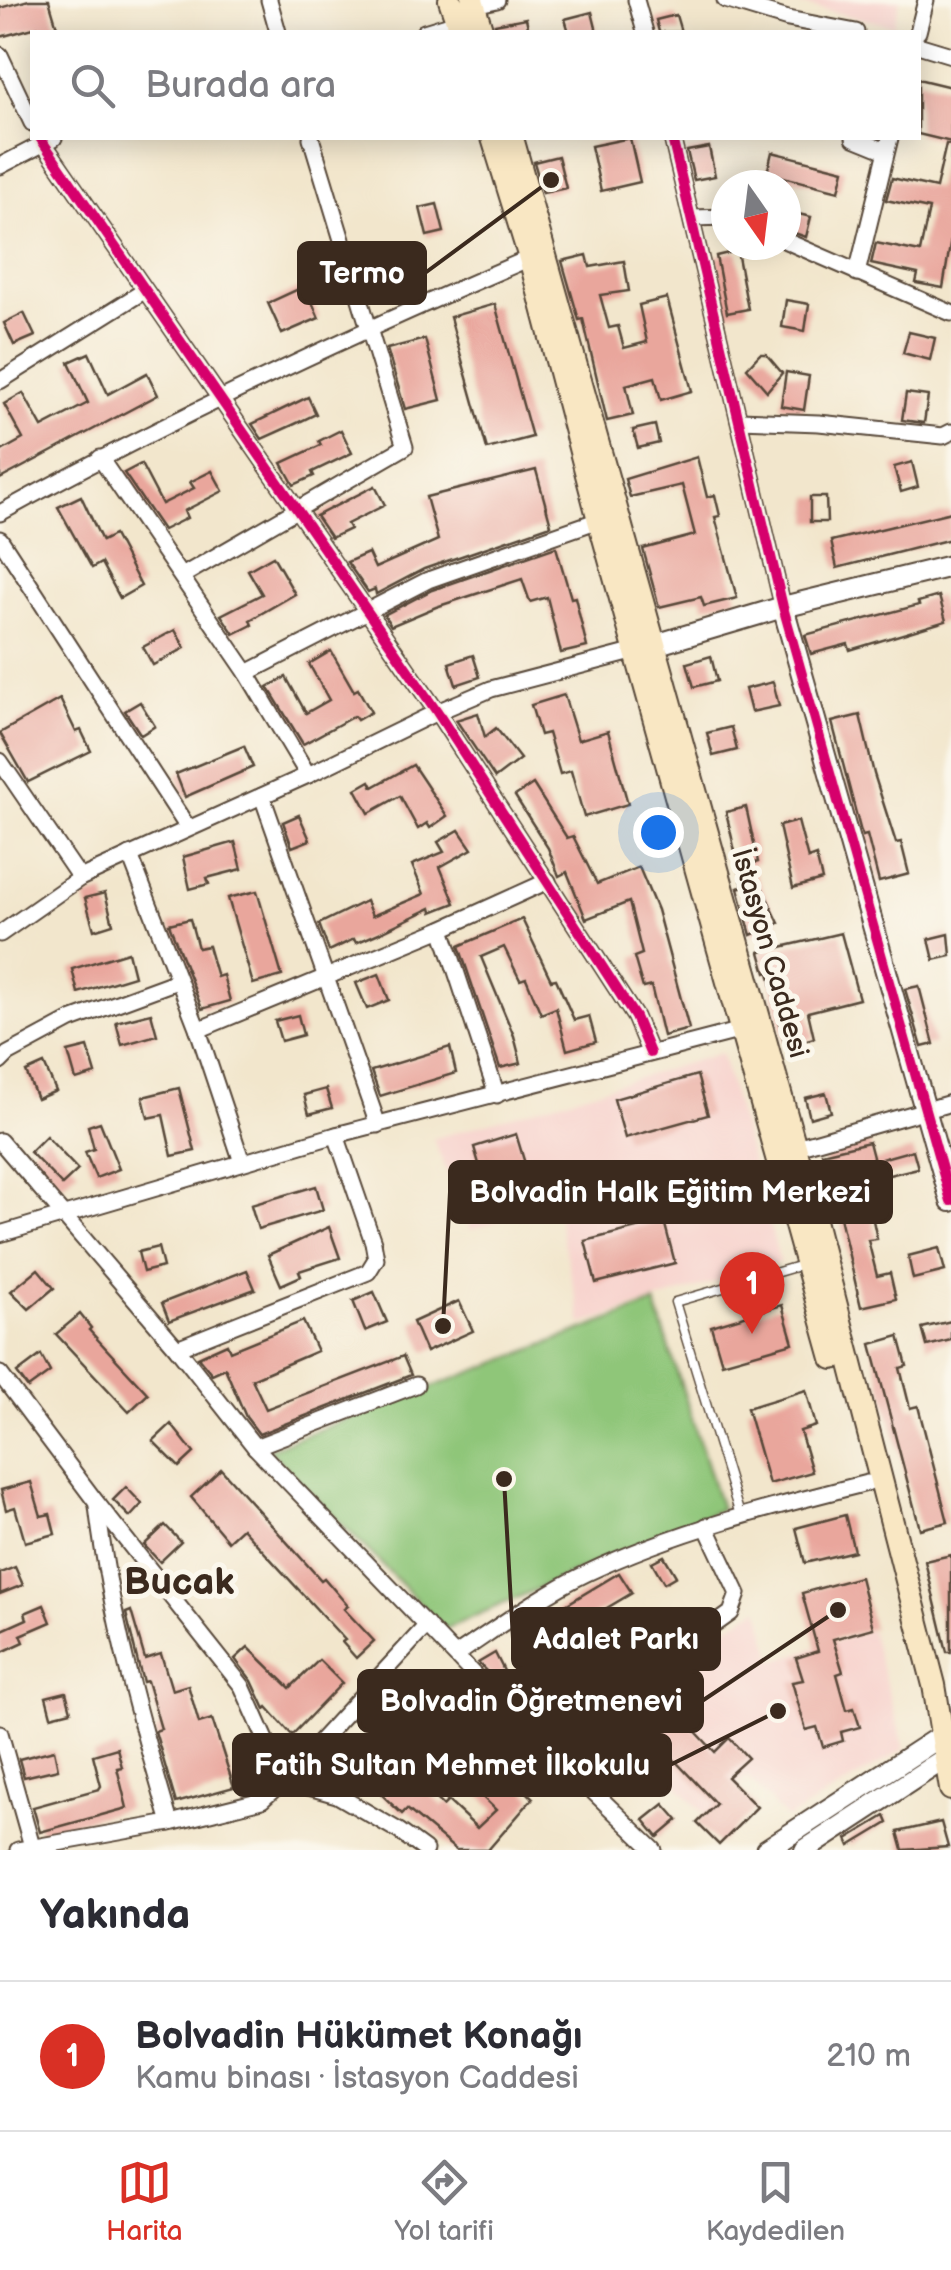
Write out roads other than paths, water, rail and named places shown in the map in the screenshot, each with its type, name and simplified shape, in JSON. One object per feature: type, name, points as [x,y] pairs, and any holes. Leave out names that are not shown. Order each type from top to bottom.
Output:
[{"type":"main road","points":[[494,140],[530,258],[599,520],[645,648],[742,1030],[786,1150],[808,1263],[922,1687],[947,1746]]},
{"type":"main road","name":"İstasyon Caddesi","points":[[513,140],[645,648],[934,1684],[951,1789]]},
{"type":"street","points":[[268,0],[277,30]]},
{"type":"street","points":[[636,0],[644,30]]},
{"type":"street","points":[[726,0],[788,19],[846,30]]},
{"type":"street","points":[[918,30],[926,0]]},
{"type":"street","points":[[428,30],[469,10]]},
{"type":"street","points":[[921,46],[951,55]]},
{"type":"street","points":[[0,54],[30,119]]},
{"type":"street","points":[[0,166],[43,140]]},
{"type":"street","points":[[46,140],[144,291],[437,712],[635,1017],[650,1053]]},
{"type":"street","points":[[182,576],[404,446],[312,140]]},
{"type":"street","points":[[673,140],[784,606],[951,1201]]},
{"type":"street","points":[[857,273],[888,144]]},
{"type":"street","points":[[693,218],[711,218]]},
{"type":"street","points":[[801,247],[951,313]]},
{"type":"street","points":[[0,513],[100,458],[367,328],[530,258]]},
{"type":"street","points":[[0,381],[144,291]]},
{"type":"street","points":[[739,420],[819,423],[943,436],[951,432]]},
{"type":"street","points":[[100,458],[247,673],[308,775]]},
{"type":"street","points":[[247,673],[428,580],[599,520]]},
{"type":"street","points":[[0,539],[188,828]]},
{"type":"street","points":[[0,934],[80,878],[491,689],[784,606],[951,566]]},
{"type":"street","points":[[0,760],[80,878]]},
{"type":"street","points":[[262,796],[378,1125]]},
{"type":"street","points":[[130,855],[198,1030],[242,1162]]},
{"type":"street","points":[[198,1030],[548,881]]},
{"type":"street","points":[[442,929],[497,1095]]},
{"type":"street","points":[[0,1062],[72,1020],[178,981]]},
{"type":"street","points":[[0,1234],[336,1135],[742,1030]]},
{"type":"street","points":[[786,1150],[951,1103]]},
{"type":"street","points":[[177,1348],[368,1272],[376,1259],[373,1242],[336,1135]]},
{"type":"street","points":[[0,1142],[177,1348],[256,1447],[500,1702],[654,1850]]},
{"type":"street","points":[[3,1384],[242,1686],[284,1780]]},
{"type":"street","points":[[256,1447],[416,1385]]},
{"type":"street","points":[[456,1655],[583,1575],[639,1550],[740,1515],[866,1483]]},
{"type":"street","points":[[96,1502],[104,1570],[129,1678],[170,1823]]},
{"type":"street","points":[[547,1744],[731,1614],[738,1594],[706,1526]]},
{"type":"street","points":[[0,1733],[28,1849],[170,1823],[262,1800],[426,1625]]},
{"type":"street","points":[[766,1850],[947,1746]]},
{"type":"street","points":[[804,1850],[947,1746]]},
{"type":"street","points":[[284,1780],[337,1795],[425,1850]]},
{"type":"lane","points":[[740,1515],[674,1302],[808,1263]]},
{"type":"place","name":"Termo","points":[[551,180]]},
{"type":"place","name":"Bolvadin Halk Eğitim Merkezi","points":[[443,1326]]},
{"type":"place","name":"Bolvadin Hükümet Konağı","points":[[752,1334]]},
{"type":"place","name":"Adalet Parkı","points":[[504,1479]]},
{"type":"place","name":"Bolvadin Öğretmenevi","points":[[838,1610]]},
{"type":"place","name":"Fatih Sultan Mehmet İlkokulu","points":[[778,1711]]},
{"type":"district","name":"Bucak","points":[[179,1581]]}]
